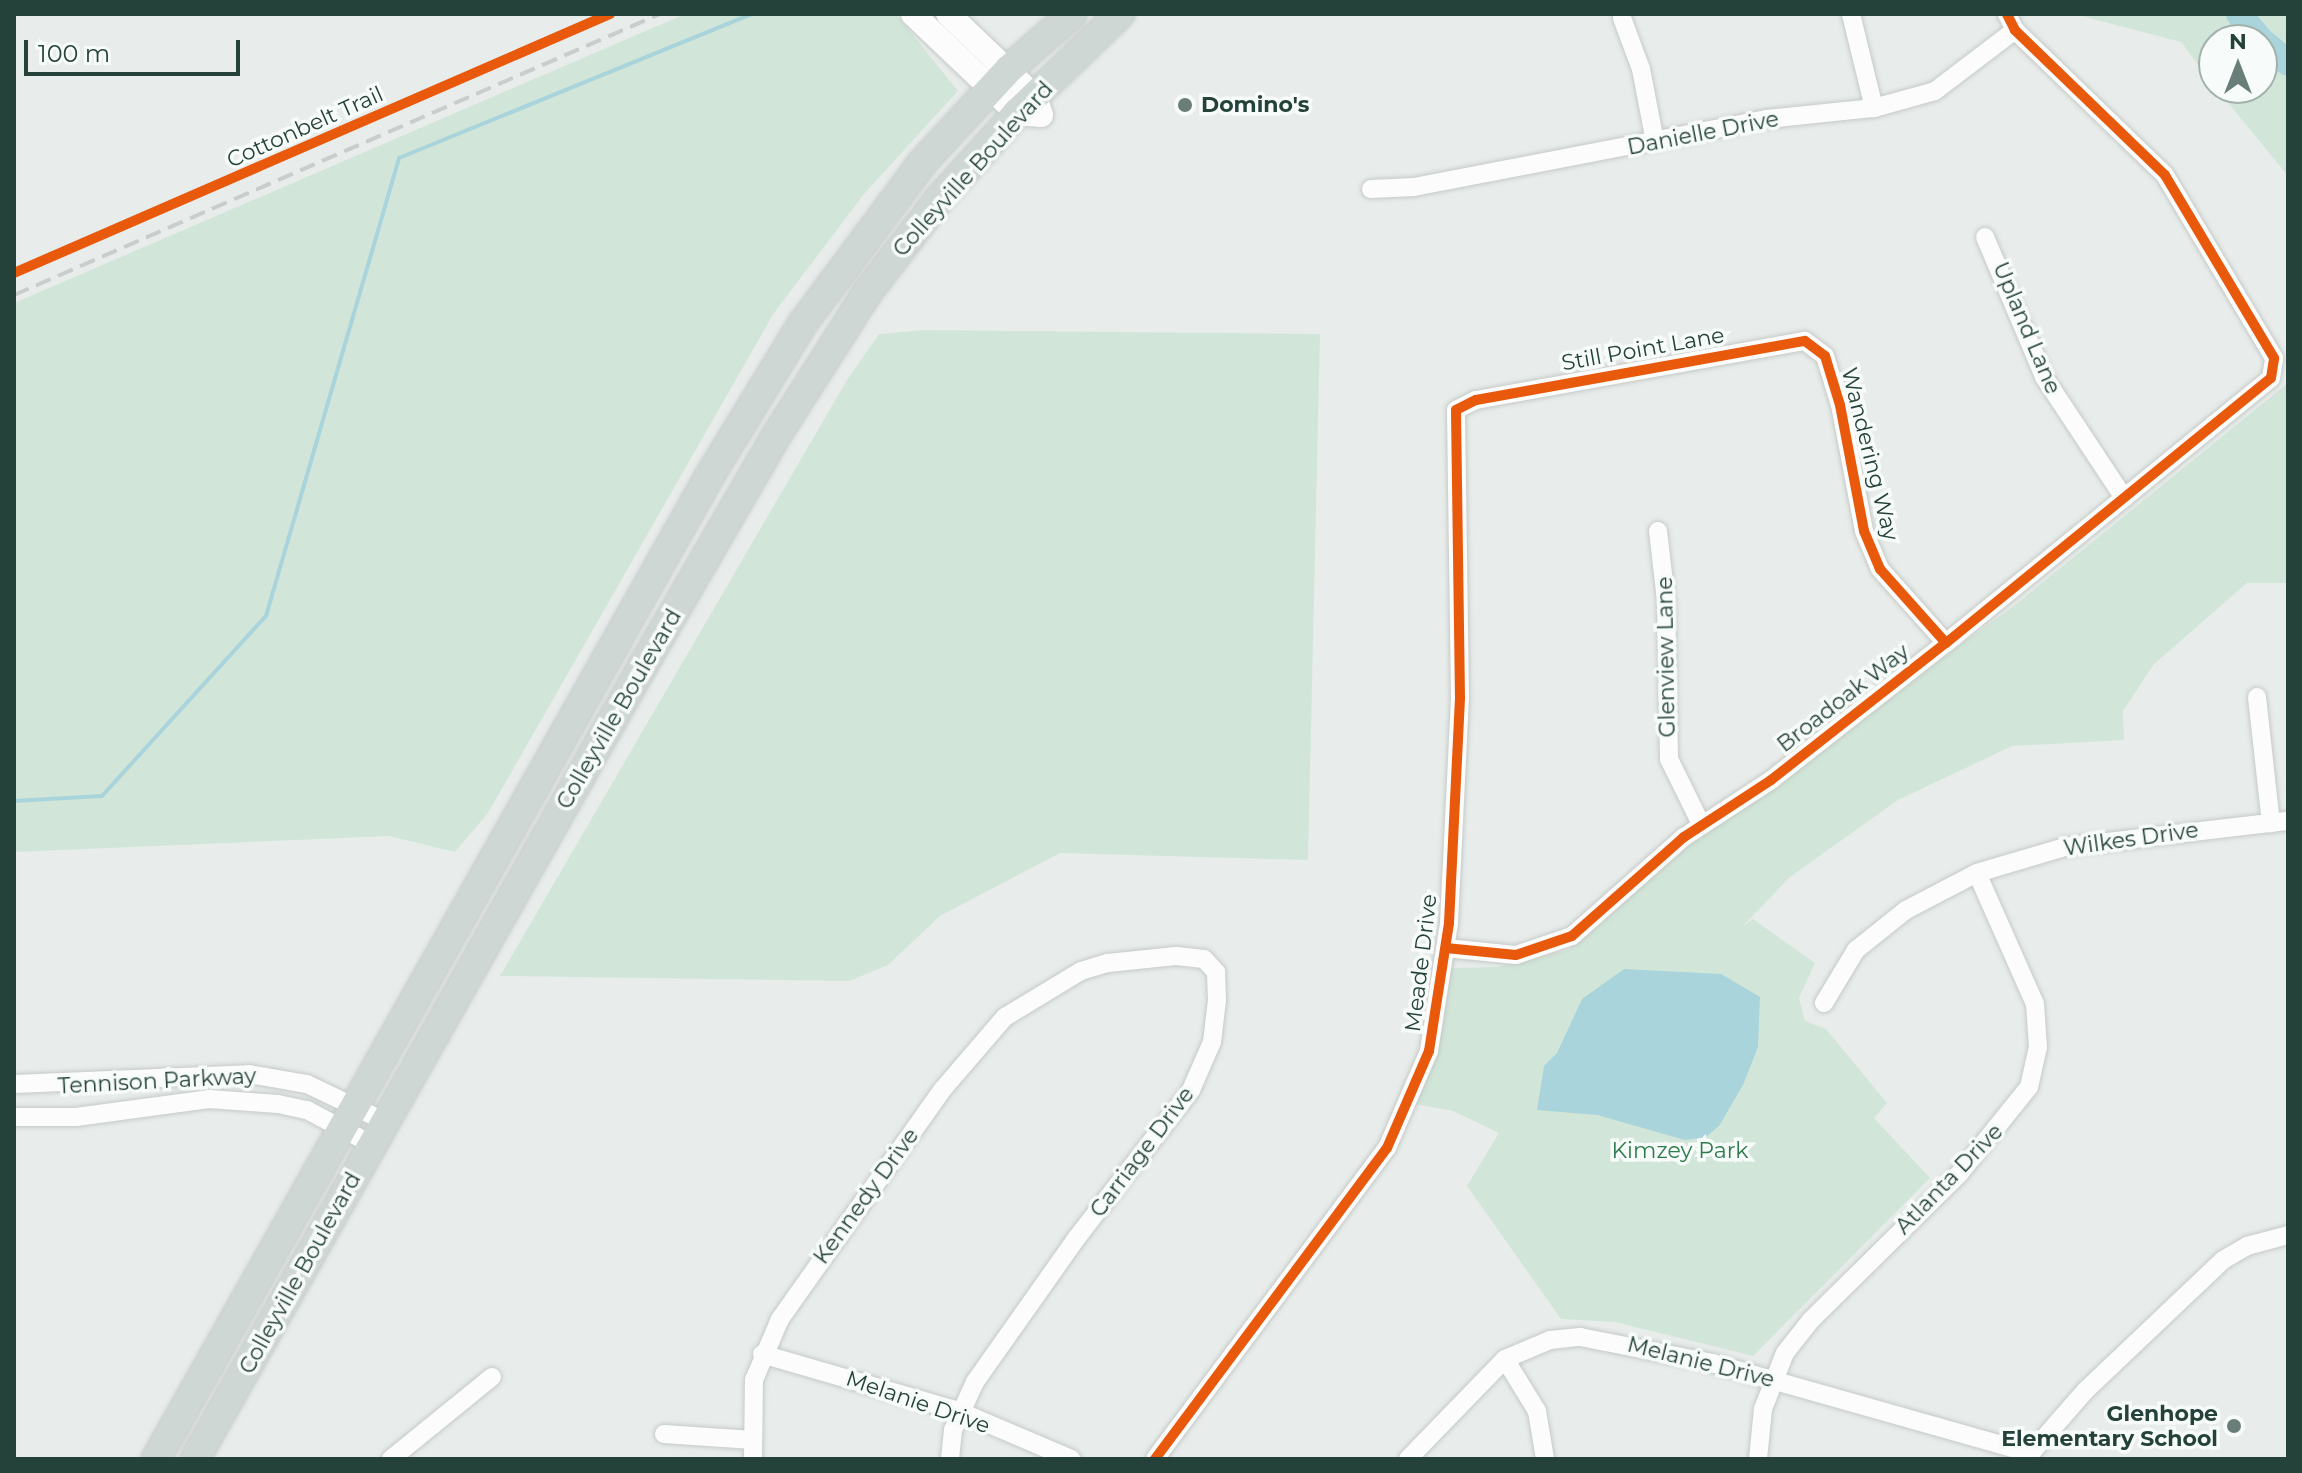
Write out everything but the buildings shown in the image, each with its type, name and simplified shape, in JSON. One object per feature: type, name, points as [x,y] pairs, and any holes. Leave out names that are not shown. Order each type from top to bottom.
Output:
[{"type":"main road","points":[[913,14],[1000,78]]},
{"type":"main road","points":[[948,14],[1026,105]]},
{"type":"main road","name":"Colleyville Boulevard","points":[[156,1459],[612,653],[803,323],[923,162],[1000,78],[1072,14]]},
{"type":"main road","name":"Colleyville Boulevard","points":[[195,1459],[641,669],[776,436],[867,293],[940,198],[1026,105],[1120,14]]},
{"type":"main road","points":[[612,653],[641,669]]},
{"type":"street","points":[[1851,14],[1874,108]]},
{"type":"street","points":[[1622,18],[1641,69],[1655,142]]},
{"type":"street","name":"Danielle Drive","points":[[1371,189],[1414,187],[1767,119],[1874,108],[1935,91],[2011,22]]},
{"type":"street","name":"Broadoak Way","points":[[1446,948],[1516,955],[1572,936],[1701,824],[1771,780],[1946,643],[2273,374],[2274,358],[2165,175],[2011,22]]},
{"type":"street","name":"Upland Lane","points":[[1985,237],[2044,377],[2124,498]]},
{"type":"street","name":"Still Point Lane","points":[[1476,400],[1796,341],[1816,347]]},
{"type":"street","name":"Wandering Way","points":[[1816,347],[1825,356],[1840,405],[1854,490],[1880,569],[1946,643]]},
{"type":"street","name":"Meade Drive","points":[[1155,1459],[1387,1148],[1429,1051],[1446,948],[1460,698],[1453,426],[1456,410],[1476,400]]},
{"type":"street","name":"Glenview Lane","points":[[1658,531],[1666,600],[1669,759],[1701,824]]},
{"type":"street","points":[[2257,697],[2280,822]]},
{"type":"street","name":"Wilkes Drive","points":[[1824,1003],[1856,950],[1906,910],[1977,873],[2065,847],[2280,822]]},
{"type":"street","name":"Atlanta Drive","points":[[1758,1459],[1771,1379],[1811,1320],[1959,1174],[2029,1087],[2038,1047],[2035,1004],[1977,873]]},
{"type":"street","name":"Carriage Drive","points":[[950,1459],[961,1412],[975,1382],[1078,1236],[1191,1090],[1212,1042],[1216,972],[1204,959],[1176,956],[1108,963],[1063,981]]},
{"type":"street","name":"Kennedy Drive","points":[[753,1450],[754,1380],[762,1354],[780,1319],[943,1089],[1005,1017],[1063,981]]},
{"type":"street","name":"Tennison Parkway","points":[[14,1084],[148,1080],[219,1074],[278,1077],[379,1133]]},
{"type":"street","points":[[148,1080],[150,1105]]},
{"type":"street","name":"Tennison Parkway","points":[[14,1117],[76,1117],[209,1099],[278,1104],[349,1118],[379,1133]]},
{"type":"street","points":[[2031,1456],[2085,1391],[2223,1260],[2247,1246],[2288,1235]]},
{"type":"street","name":"Melanie Drive","points":[[1408,1459],[1505,1359],[1550,1340],[1580,1337],[1621,1341],[1771,1379],[2031,1456]]},
{"type":"street","name":"Melanie Drive","points":[[762,1354],[961,1412],[1071,1459]]},
{"type":"street","points":[[1505,1359],[1537,1411],[1545,1459]]},
{"type":"street","points":[[391,1459],[492,1377]]},
{"type":"street","points":[[664,1434],[753,1450]]},
{"type":"green space","points":[[685,14],[896,14],[958,91],[864,194],[774,313],[488,813],[455,852],[389,836],[14,852],[14,303]]},
{"type":"green space","points":[[2074,14],[2288,14],[2288,176],[2229,104],[2278,104],[2278,24],[2198,24],[2198,65],[2181,42]]},
{"type":"green space","points":[[925,330],[1320,334],[1308,860],[1060,853],[940,916],[888,965],[849,981],[500,976],[847,380],[879,334]]},
{"type":"green space","name":"Kimzey Park","points":[[2288,383],[2288,583],[2247,583],[2154,664],[2123,711],[2124,740],[2012,746],[1898,800],[1790,877],[1742,927],[1753,919],[1815,963],[1799,998],[1805,1021],[1826,1029],[1887,1103],[1874,1118],[1930,1178],[1753,1356],[1615,1322],[1561,1319],[1467,1186],[1499,1133],[1453,1111],[1415,1104],[1451,968],[1497,967],[1568,950],[1657,864],[2014,606]]},
{"type":"water","points":[[1624,969],[1721,974],[1760,997],[1758,1047],[1743,1085],[1719,1126],[1706,1137],[1685,1140],[1597,1115],[1537,1110],[1544,1066],[1557,1053],[1582,999]]},
{"type":"waterway","points":[[14,801],[102,796],[266,616],[399,158],[751,14]]},
{"type":"waterway","points":[[2239,14],[2247,24]]},
{"type":"waterway","points":[[2278,55],[2288,63]]},
{"type":"railway","points":[[14,295],[660,14]]},
{"type":"cycle path","name":"Cottonbelt Trail","points":[[14,273],[610,14]]},
{"type":"cycle path","points":[[1446,948],[1516,955],[1572,936],[1684,837],[1771,780],[1946,643],[2271,378],[2274,358],[2165,175],[2015,30],[2007,14]]},
{"type":"cycle path","points":[[1155,1459],[1387,1148],[1429,1051],[1449,923],[1460,698],[1456,410],[1476,400],[1805,341],[1825,356],[1840,405],[1864,531],[1880,569],[1946,643]]},
{"type":"place","name":"Domino's","points":[[1185,105]]},
{"type":"place","name":"Glenhope Elementary School","points":[[2234,1426]]}]
